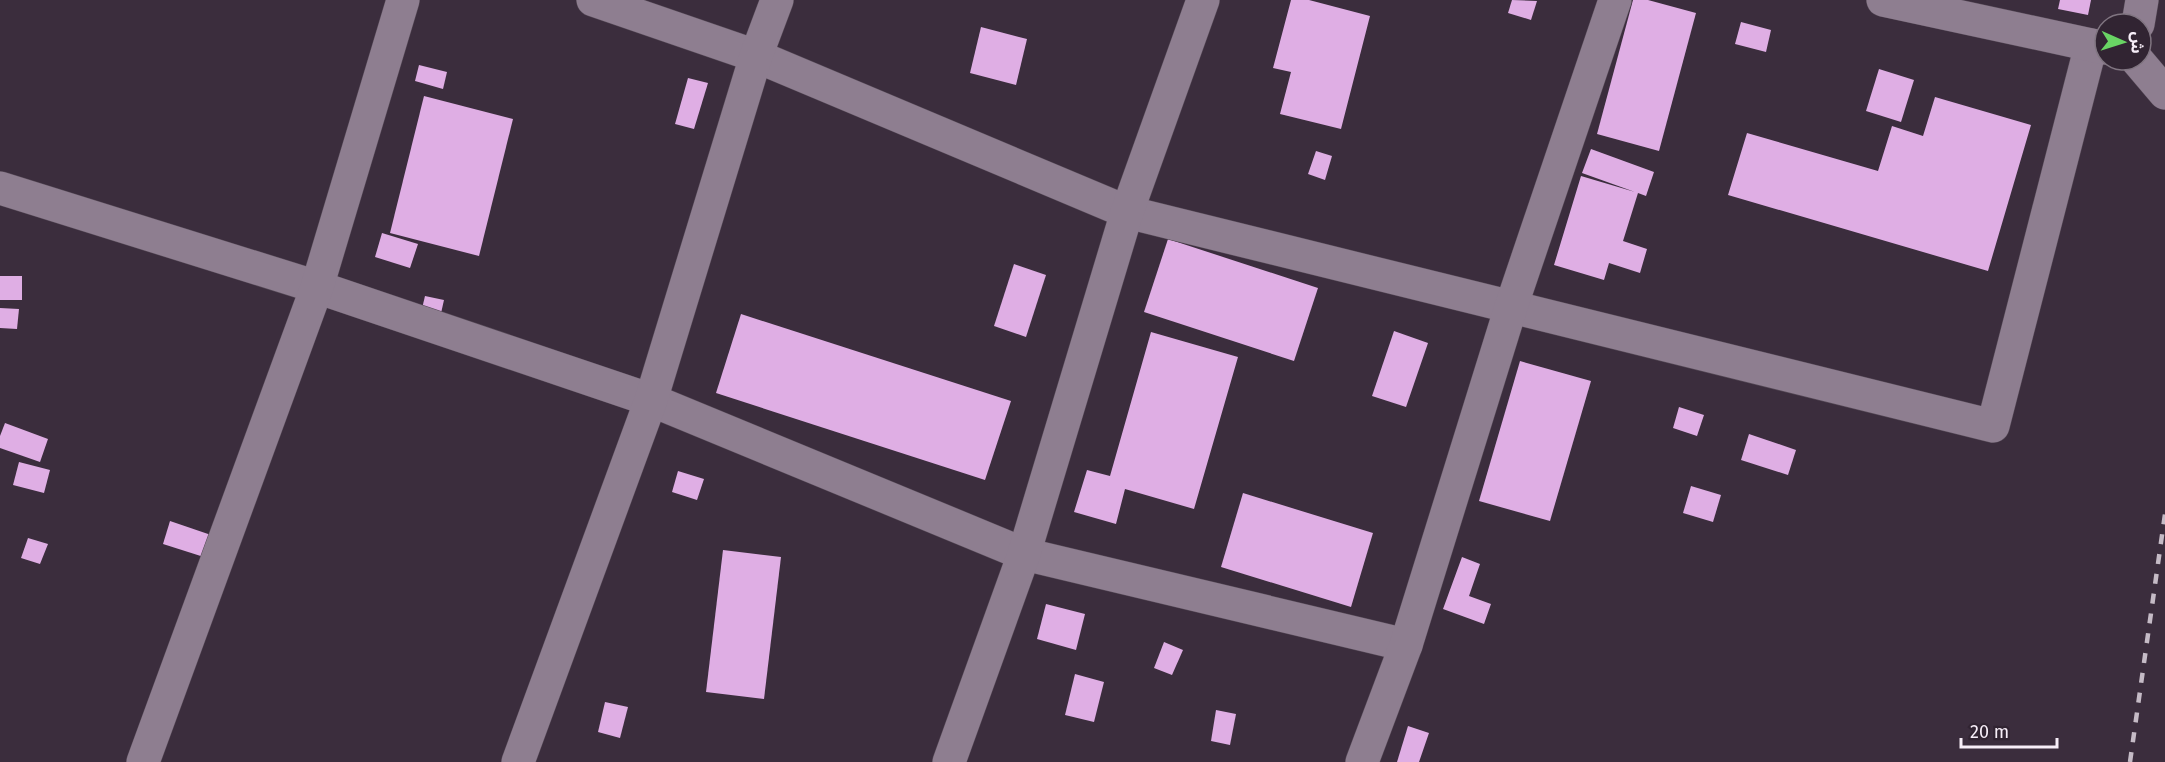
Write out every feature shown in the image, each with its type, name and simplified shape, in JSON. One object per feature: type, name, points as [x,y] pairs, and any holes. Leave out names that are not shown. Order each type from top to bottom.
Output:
[{"type":"street","points":[[143,762],[317,287],[403,0]]},
{"type":"street","points":[[593,0],[756,56],[1127,212],[1993,426],[2093,65]]},
{"type":"street","points":[[518,762],[651,400],[756,56],[777,0]]},
{"type":"street","points":[[949,762],[1024,554],[1127,212],[1203,0]]},
{"type":"street","points":[[1362,762],[1406,645],[1511,307],[1615,0]]},
{"type":"street","points":[[1883,0],[2093,46]]},
{"type":"street","points":[[2147,72],[2165,93]]},
{"type":"street","points":[[0,188],[317,287],[651,400],[1024,554],[1406,645]]},
{"type":"building","points":[[1291,0],[1309,0],[1370,16],[1341,129],[1280,114],[1291,72],[1273,68]]},
{"type":"building","points":[[1512,0],[1537,1],[1531,20],[1508,13]]},
{"type":"building","points":[[1633,0],[1648,0],[1696,13],[1659,151],[1597,134]]},
{"type":"building","points":[[2060,0],[2091,0],[2088,15],[2058,9]]},
{"type":"building","points":[[1741,22],[1771,30],[1766,52],[1735,44]]},
{"type":"building","points":[[981,27],[1027,39],[1016,85],[970,73]]},
{"type":"building","points":[[419,65],[447,72],[443,89],[415,81]]},
{"type":"building","points":[[1879,69],[1914,80],[1901,122],[1866,111]]},
{"type":"building","points":[[688,78],[708,83],[694,129],[675,124]]},
{"type":"building","points":[[424,96],[513,119],[479,256],[390,233]]},
{"type":"building","points":[[1935,97],[2031,125],[1988,271],[1728,195],[1747,133],[1878,171],[1892,126],[1923,136]]},
{"type":"building","points":[[1591,149],[1654,172],[1646,196],[1638,193],[1623,241],[1647,249],[1640,273],[1609,263],[1604,280],[1554,265],[1581,176],[1635,192],[1582,173]]},
{"type":"building","points":[[1316,151],[1332,156],[1325,180],[1308,174]]},
{"type":"building","points":[[382,233],[418,244],[410,268],[375,257]]},
{"type":"building","points":[[1168,239],[1318,288],[1294,361],[1144,312]]},
{"type":"building","points":[[1014,264],[1046,275],[1026,337],[994,326]]},
{"type":"building","points":[[0,276],[22,276],[22,300],[0,300]]},
{"type":"building","points":[[425,296],[444,300],[439,322],[420,317]]},
{"type":"building","points":[[0,308],[19,309],[17,329],[0,328]]},
{"type":"building","points":[[741,314],[1011,401],[985,480],[716,393]]},
{"type":"building","points":[[1394,331],[1428,343],[1406,407],[1372,396]]},
{"type":"building","points":[[1151,332],[1238,357],[1194,509],[1125,489],[1116,524],[1074,512],[1087,470],[1110,476]]},
{"type":"building","points":[[1520,361],[1591,381],[1550,521],[1479,501]]},
{"type":"building","points":[[1679,407],[1704,415],[1697,436],[1673,428]]},
{"type":"building","points":[[5,423],[48,439],[40,462],[0,448],[0,436]]},
{"type":"building","points":[[1749,434],[1796,450],[1788,475],[1741,460]]},
{"type":"building","points":[[19,462],[50,470],[44,493],[13,485]]},
{"type":"building","points":[[678,471],[704,479],[697,500],[672,492]]},
{"type":"building","points":[[1691,486],[1721,495],[1713,522],[1683,513]]},
{"type":"building","points":[[1243,493],[1373,533],[1351,607],[1221,567]]},
{"type":"building","points":[[170,521],[214,536],[207,558],[163,544]]},
{"type":"building","points":[[28,538],[48,544],[40,564],[21,558]]},
{"type":"building","points":[[723,550],[781,557],[764,699],[706,692]]},
{"type":"building","points":[[1462,557],[1480,564],[1469,596],[1491,604],[1484,624],[1443,609]]},
{"type":"building","points":[[1046,604],[1085,614],[1076,650],[1037,639]]},
{"type":"building","points":[[1164,642],[1183,650],[1172,675],[1154,668]]},
{"type":"building","points":[[1075,674],[1104,682],[1094,722],[1065,715]]},
{"type":"building","points":[[605,702],[628,707],[620,738],[598,732]]},
{"type":"building","points":[[1216,710],[1236,714],[1230,745],[1211,741]]},
{"type":"building","points":[[1408,726],[1429,733],[1419,762],[1397,762]]},
{"type":"railway","points":[[2130,762],[2165,514]]}]
